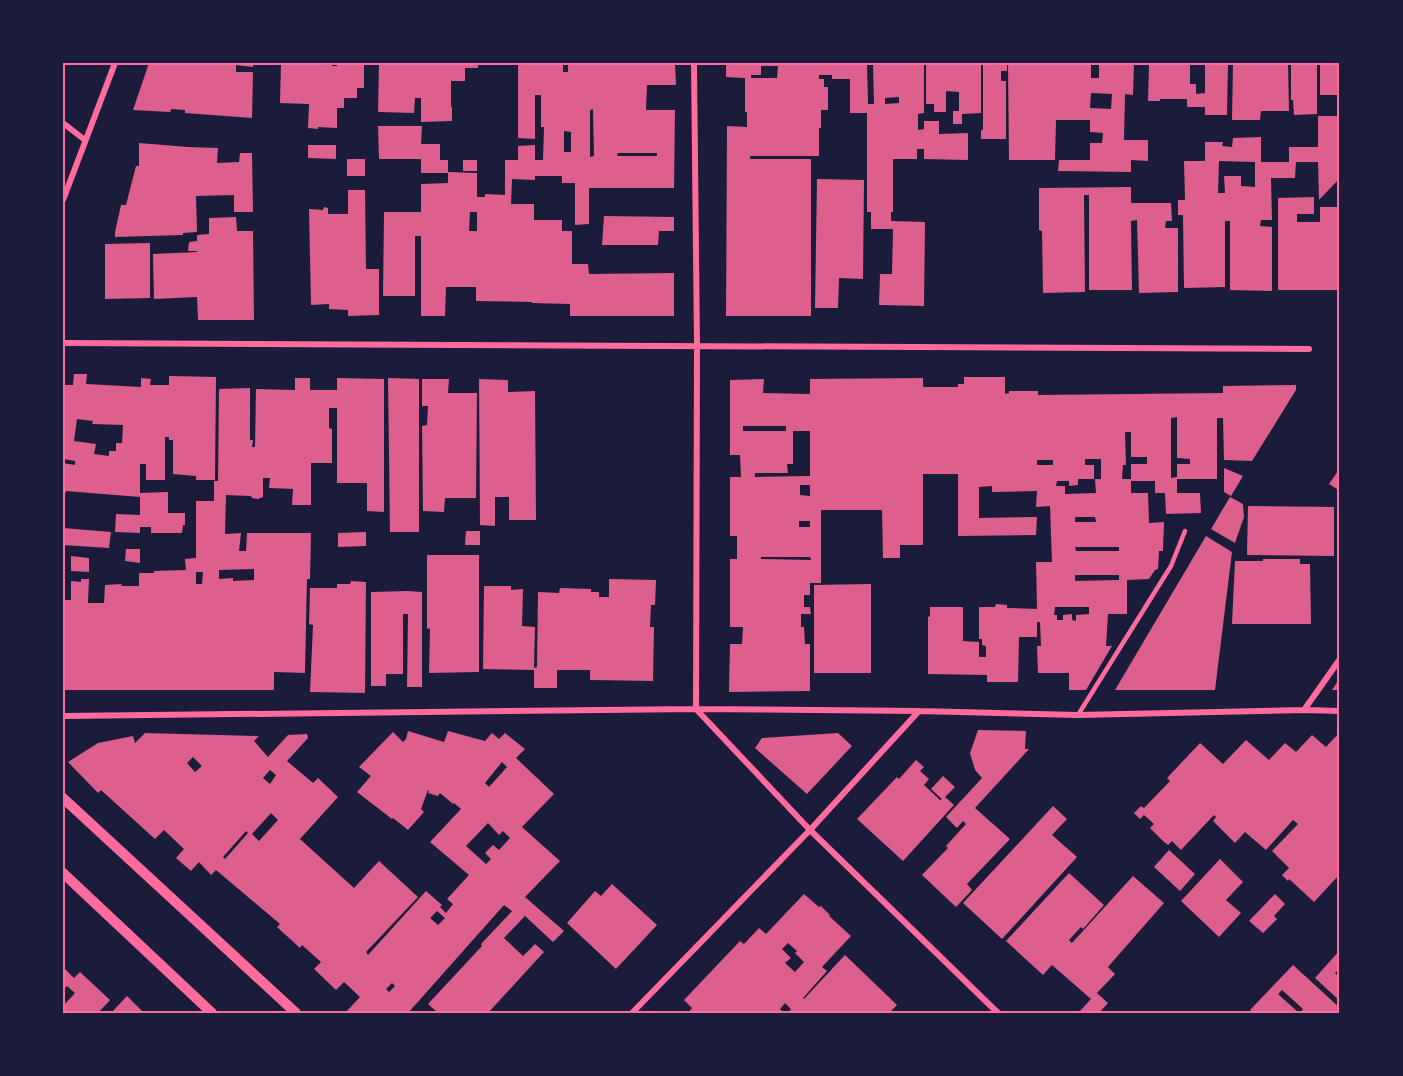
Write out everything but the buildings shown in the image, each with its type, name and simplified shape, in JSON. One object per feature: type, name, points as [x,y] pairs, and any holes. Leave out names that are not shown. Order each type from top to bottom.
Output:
[{"type":"street","points":[[63,200],[115,63]]},
{"type":"street","points":[[694,63],[698,347],[696,709],[810,830],[998,1013]]},
{"type":"street","points":[[63,123],[85,140]]},
{"type":"street","points":[[63,343],[1309,349]]},
{"type":"street","points":[[1304,710],[1340,659]]},
{"type":"street","points":[[63,716],[696,709],[1078,714],[1340,711]]},
{"type":"street","points":[[632,1013],[810,830],[919,711]]},
{"type":"street","points":[[63,798],[296,1013]]},
{"type":"street","points":[[63,873],[212,1013]]},
{"type":"lane","points":[[1078,714],[1170,566],[1185,531]]}]
